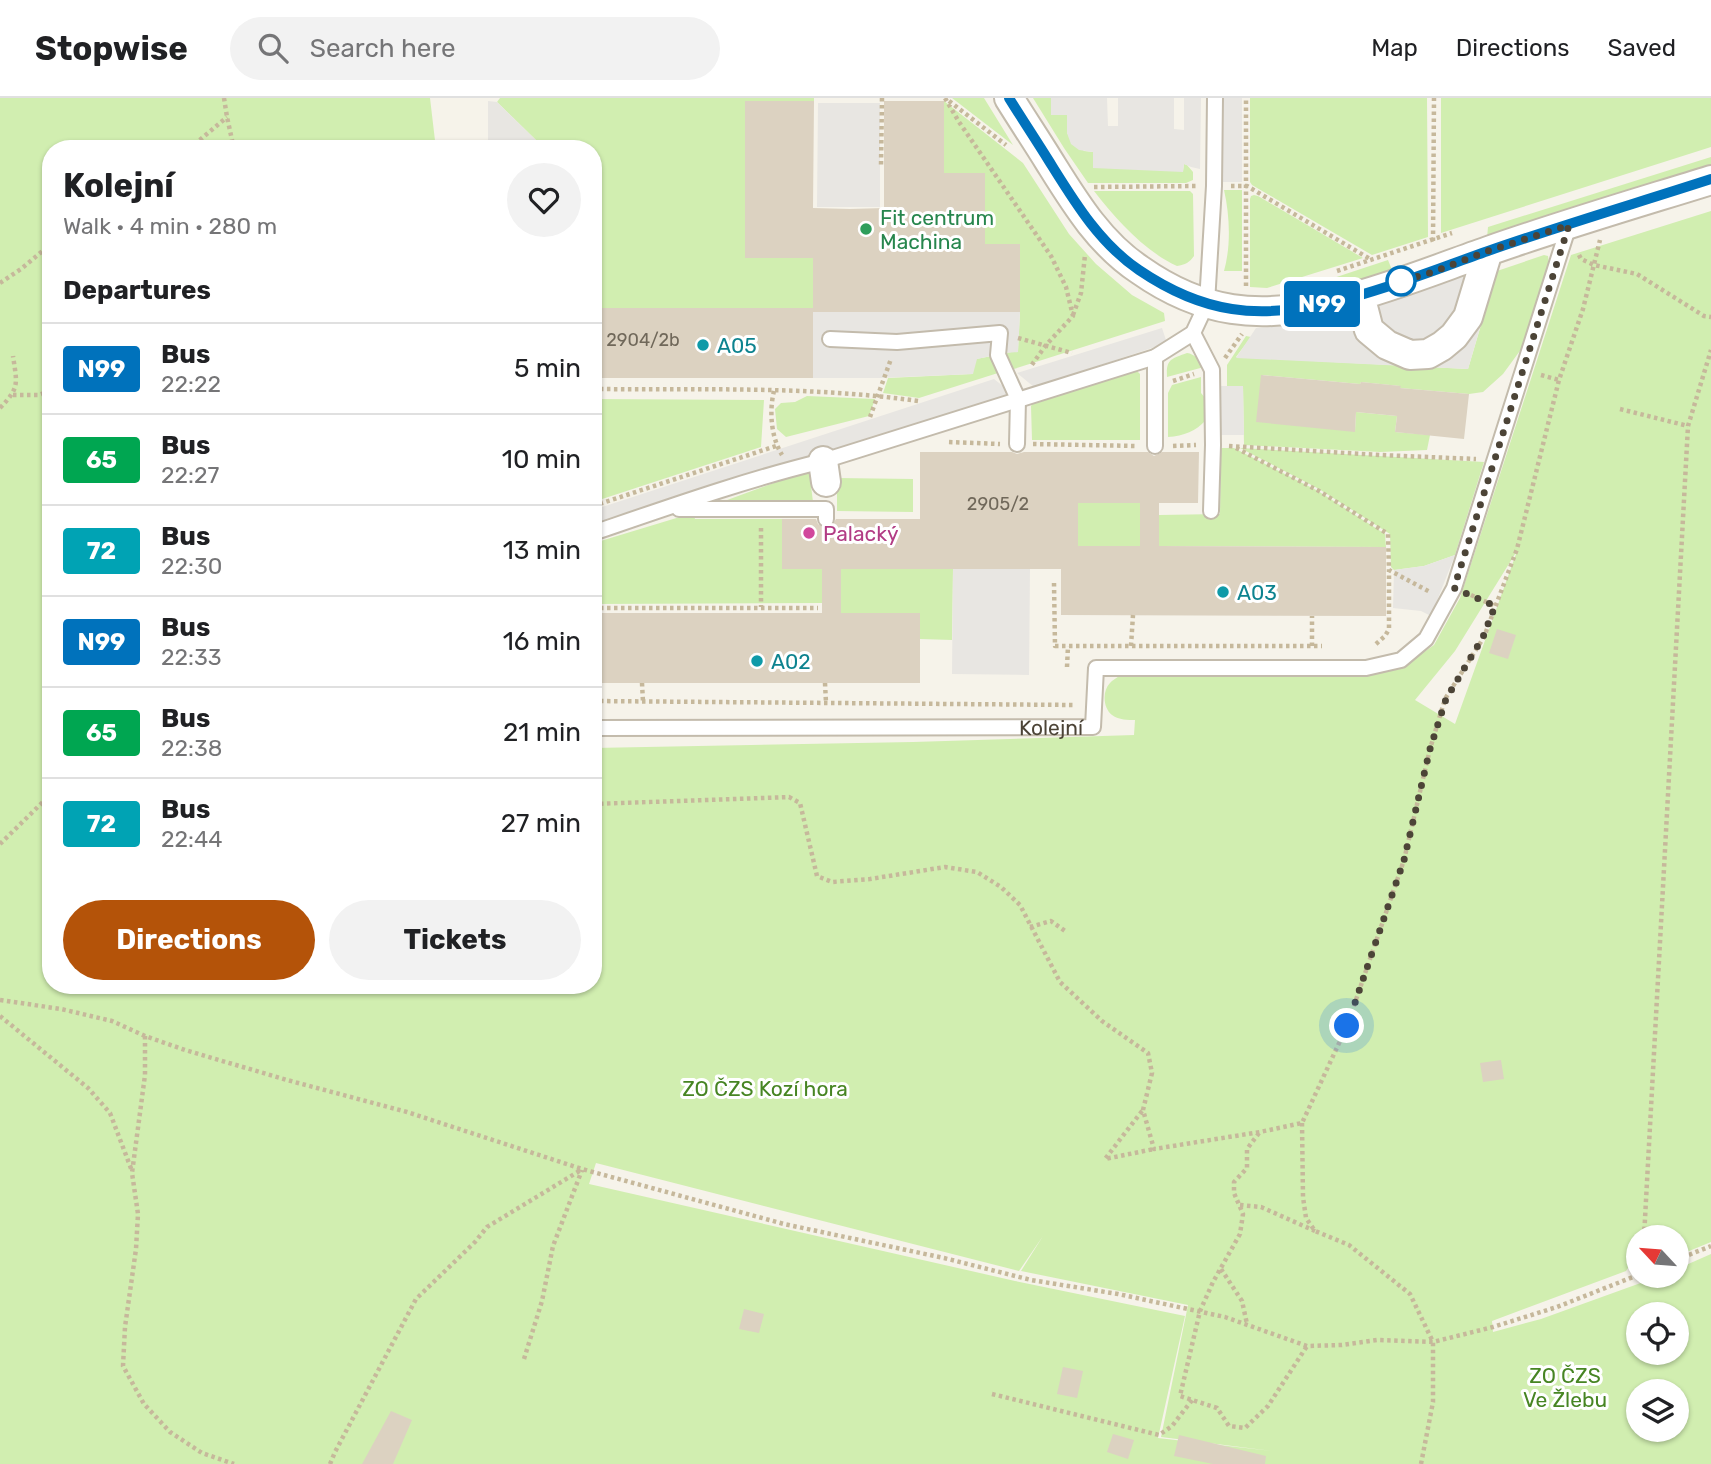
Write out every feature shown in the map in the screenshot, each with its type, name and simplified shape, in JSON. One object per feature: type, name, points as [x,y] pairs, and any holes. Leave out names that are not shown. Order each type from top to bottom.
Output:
[{"type":"street","points":[[1009,98],[1082,213],[1111,246],[1138,269],[1168,287],[1207,303],[1233,309],[1270,311],[1306,308],[1360,295],[1488,251],[1573,237],[1711,180]]},
{"type":"street","points":[[1360,295],[1369,330],[1387,345],[1410,355],[1427,354],[1454,336],[1468,317],[1488,251]]},
{"type":"lane","points":[[602,530],[790,469],[824,472],[1018,399],[1155,357],[1194,333],[1207,303],[1214,186],[1215,98]]},
{"type":"lane","name":"Kolejní","points":[[602,728],[1093,727],[1096,668],[1366,668],[1401,660],[1426,639],[1450,595],[1494,459],[1573,237]]},
{"type":"lane","points":[[830,338],[897,342],[1000,333],[998,355],[1018,399],[1017,444]]},
{"type":"lane","points":[[1194,333],[1212,370],[1212,511]]},
{"type":"lane","points":[[1155,357],[1156,446]]},
{"type":"lane","points":[[663,509],[826,509],[826,519]]},
{"type":"path","points":[[224,98],[232,140]]},
{"type":"path","points":[[882,98],[881,165],[884,165]]},
{"type":"path","points":[[945,98],[1015,152]]},
{"type":"path","points":[[945,98],[1051,256],[1066,287],[1073,316]]},
{"type":"path","points":[[1246,281],[1247,98]]},
{"type":"path","points":[[1433,272],[1434,98]]},
{"type":"path","points":[[200,140],[227,117]]},
{"type":"path","points":[[1315,1231],[1306,1218],[1303,1197],[1302,1123],[1347,1026],[1404,860],[1430,749],[1446,699],[1483,637],[1517,550],[1559,380],[1583,309],[1602,231]]},
{"type":"path","points":[[1573,237],[1581,258],[1594,265],[1637,274],[1704,316],[1711,317]]},
{"type":"path","points":[[1031,366],[1073,316],[1081,293],[1086,246]]},
{"type":"path","points":[[0,282],[42,252]]},
{"type":"path","points":[[1000,333],[1072,353]]},
{"type":"path","points":[[870,417],[897,342]]},
{"type":"path","points":[[1645,1225],[1688,426],[1711,350]]},
{"type":"path","points":[[0,408],[13,395],[17,381],[13,356]]},
{"type":"path","points":[[602,389],[774,391],[878,395],[918,401]]},
{"type":"path","points":[[602,503],[776,446],[771,406],[774,391]]},
{"type":"path","points":[[13,395],[42,394]]},
{"type":"path","points":[[1620,409],[1688,426]]},
{"type":"path","points":[[949,442],[1213,445]]},
{"type":"path","points":[[1368,647],[1378,643],[1389,629],[1388,534],[1319,491],[1232,446],[1494,459]]},
{"type":"path","points":[[761,509],[761,607]]},
{"type":"path","points":[[1389,570],[1450,595],[1495,606]]},
{"type":"path","points":[[1054,583],[1055,646],[1334,647]]},
{"type":"path","points":[[602,608],[818,608]]},
{"type":"path","points":[[1131,646],[1133,615]]},
{"type":"path","points":[[1312,616],[1312,646]]},
{"type":"path","points":[[1067,667],[1068,646]]},
{"type":"path","points":[[642,683],[643,702]]},
{"type":"path","points":[[825,683],[826,703]]},
{"type":"path","points":[[602,701],[1094,705]]},
{"type":"path","points":[[602,804],[789,797],[800,803],[817,877],[832,882],[945,867],[977,872],[1001,887],[1020,905],[1060,982],[1102,1021],[1148,1053],[1152,1073],[1143,1110],[1105,1159],[1302,1123]]},
{"type":"path","points":[[0,844],[42,803]]},
{"type":"path","points":[[1030,926],[1051,921],[1065,930]]},
{"type":"path","points":[[0,1000],[61,1009],[113,1021],[185,1050],[407,1112],[582,1169],[784,1224],[944,1258],[1031,1280],[1200,1311],[1247,1324],[1307,1346],[1377,1340],[1433,1342],[1557,1307],[1626,1280]]},
{"type":"path","points":[[0,1016],[88,1088],[110,1113],[132,1173],[138,1214],[123,1366],[144,1404],[170,1432],[202,1453],[234,1464]]},
{"type":"path","points":[[132,1173],[145,1075],[145,1036]]},
{"type":"path","points":[[1143,1110],[1154,1149]]},
{"type":"path","points":[[1260,1132],[1247,1149],[1247,1168],[1234,1182],[1234,1193],[1243,1214],[1240,1234],[1200,1311],[1180,1396],[1217,1408],[1229,1426],[1245,1428],[1268,1406],[1307,1346]]},
{"type":"path","points":[[524,1359],[542,1301],[553,1246],[582,1169]]},
{"type":"path","points":[[330,1464],[416,1299],[487,1227],[582,1169]]},
{"type":"path","points":[[1240,1205],[1261,1207],[1349,1245],[1410,1294],[1433,1342],[1433,1402],[1421,1464]]},
{"type":"path","points":[[1689,1255],[1711,1246]]},
{"type":"path","points":[[1221,1269],[1242,1301],[1247,1324]]},
{"type":"path","points":[[992,1394],[1159,1435],[1172,1426],[1193,1399]]},
{"type":"green space","points":[[0,98],[430,98],[435,140],[42,140],[42,994],[602,994],[602,748],[1134,735],[1135,720],[1115,717],[1105,704],[1107,686],[1119,676],[1364,676],[1400,669],[1434,645],[1460,598],[1571,255],[1711,211],[1711,1242],[1689,1251],[1689,1225],[1626,1225],[1626,1271],[1492,1321],[1493,1332],[1541,1319],[1627,1288],[1689,1288],[1689,1264],[1711,1254],[1711,1464],[0,1464]],"holes":[[[1516,554],[1455,724],[1415,700],[1455,651]],[[596,1163],[1019,1271],[1043,1236],[1021,1271],[1188,1305],[1161,1437],[1272,1451],[1158,1438],[1185,1316],[1015,1281],[589,1184]]]},
{"type":"green space","points":[[500,98],[814,98],[814,101],[745,101],[745,258],[813,258],[813,308],[602,308],[602,140],[536,140],[497,102]]},
{"type":"green space","points":[[952,98],[984,98],[1013,145]]},
{"type":"green space","points":[[1033,98],[1051,98],[1051,115],[1067,115],[1067,133],[1084,151],[1183,171],[1184,164],[1193,172],[1193,180],[1186,183],[1088,183]]},
{"type":"green space","points":[[1250,98],[1427,98],[1428,237],[1372,255],[1252,185]]},
{"type":"green space","points":[[1441,98],[1711,98],[1711,147],[1441,233]]},
{"type":"green space","points":[[944,101],[1023,163],[1069,234],[1096,264],[1132,295],[1164,313],[1165,321],[1014,369],[1005,353],[1018,351],[1020,244],[982,244],[985,173],[941,173],[944,165]]},
{"type":"green space","points":[[1711,157],[1711,167],[1487,238],[1488,227]]},
{"type":"green space","points":[[1224,190],[1242,190],[1242,271],[1224,271],[1229,231]]},
{"type":"green space","points":[[1094,191],[1190,191],[1193,194],[1194,256],[1187,263],[1177,266],[1165,260],[1131,233]]},
{"type":"green space","points":[[1254,195],[1363,258],[1267,288],[1250,287],[1250,199]]},
{"type":"green space","points":[[1548,256],[1549,263],[1522,348],[1503,374],[1483,392],[1469,394],[1262,375],[1355,431],[1356,412],[1397,416],[1395,432],[1430,435],[1427,450],[1380,452],[1244,445],[1243,386],[1227,386],[1227,365],[1246,336],[1251,337],[1236,357],[1468,369],[1497,271]]},
{"type":"green space","points":[[1388,260],[1392,270],[1330,290],[1288,296],[1288,293]]},
{"type":"green space","points":[[1187,353],[1195,356],[1204,367],[1167,377],[1167,366],[1171,360]]},
{"type":"green space","points":[[992,356],[998,373],[919,398],[883,393],[888,378],[972,374],[976,359]]},
{"type":"green space","points":[[1136,370],[1140,374],[1140,440],[1032,440],[1033,403]]},
{"type":"green space","points":[[1201,377],[1201,393],[1206,399],[1206,420],[1189,432],[1168,437],[1168,393],[1172,385]]},
{"type":"green space","points":[[807,396],[875,399],[869,416],[786,437],[777,429],[775,409],[781,403],[795,402]]},
{"type":"green space","points":[[602,399],[764,400],[761,447],[602,499]]},
{"type":"green space","points":[[1221,448],[1234,448],[1318,491],[1385,534],[1386,547],[1159,546],[1159,515],[1220,514]]},
{"type":"green space","points":[[1240,448],[1484,462],[1455,555],[1424,566],[1394,570],[1391,567],[1390,534],[1319,489]]},
{"type":"green space","points":[[809,470],[813,502],[719,503]]},
{"type":"green space","points":[[837,478],[913,479],[913,512],[837,511]]},
{"type":"green space","points":[[1078,503],[1140,503],[1140,546],[1078,546]]},
{"type":"green space","points":[[693,513],[695,519],[782,519],[782,569],[822,569],[822,603],[602,604],[602,541]]},
{"type":"green space","points":[[841,569],[953,569],[952,640],[920,639],[920,613],[841,613]]},
{"type":"shaded area","points":[[1051,98],[1107,98],[1108,126],[1118,126],[1118,98],[1174,98],[1174,129],[1184,130],[1184,98],[1201,98],[1200,169],[1184,164],[1183,172],[1093,168],[1093,152],[1079,150],[1071,144],[1067,133],[1067,115],[1051,115]]},
{"type":"shaded area","points":[[1223,98],[1242,98],[1242,182],[1223,182]]},
{"type":"shaded area","points":[[488,101],[497,102],[536,140],[488,140]]},
{"type":"shaded area","points":[[818,103],[880,103],[880,207],[817,207]]},
{"type":"shaded area","points":[[1499,263],[1468,369],[1236,358],[1256,328],[1305,324],[1337,316]]},
{"type":"shaded area","points":[[813,312],[1020,312],[1018,352],[977,359],[973,374],[813,378]]},
{"type":"shaded area","points":[[1162,328],[1167,343],[1034,387],[1017,373]]},
{"type":"shaded area","points":[[994,379],[1013,394],[602,523],[602,507]]},
{"type":"shaded area","points":[[1220,386],[1243,386],[1244,435],[1220,435]]},
{"type":"shaded area","points":[[1455,555],[1431,616],[1421,611],[1393,608],[1394,570],[1424,566]]},
{"type":"shaded area","points":[[953,569],[1030,569],[1029,675],[952,674]]},
{"type":"building","points":[[745,101],[814,101],[813,208],[850,209],[884,208],[884,101],[944,101],[944,173],[985,173],[985,244],[1020,244],[1020,312],[813,312],[813,378],[602,378],[602,308],[813,308],[813,258],[745,258]]},
{"type":"building","points":[[1261,375],[1361,382],[1469,394],[1464,439],[1395,432],[1397,416],[1356,412],[1355,432],[1256,422]]},
{"type":"building","points":[[920,452],[1148,452],[1154,456],[1162,452],[1199,452],[1198,503],[1159,503],[1159,546],[1386,547],[1386,616],[1061,615],[1061,569],[841,569],[841,613],[920,613],[920,683],[602,683],[602,613],[822,613],[822,569],[782,569],[782,519],[816,519],[825,529],[831,527],[836,519],[920,519]],"holes":[[[1078,503],[1140,503],[1140,546],[1078,546]]]},
{"type":"building","points":[[1497,629],[1516,635],[1508,659],[1489,653]]},
{"type":"building","points":[[1501,1060],[1504,1079],[1483,1082],[1480,1063]]},
{"type":"building","points":[[744,1309],[764,1314],[759,1333],[739,1329]]},
{"type":"building","points":[[1063,1367],[1083,1371],[1077,1398],[1057,1394]]},
{"type":"building","points":[[391,1411],[412,1420],[393,1464],[362,1464]]},
{"type":"building","points":[[1113,1434],[1134,1440],[1128,1459],[1107,1452]]},
{"type":"building","points":[[1179,1435],[1266,1456],[1265,1464],[1213,1464],[1174,1456]]},
{"type":"bus line","name":"N99","points":[[1009,98],[1088,222],[1111,246],[1138,269],[1168,287],[1207,303],[1233,309],[1270,311],[1306,308],[1360,295],[1711,179]]},
{"type":"place","name":"Fit centrum Machina","points":[[866,229]]},
{"type":"place","name":"A05","points":[[703,345]]},
{"type":"place","name":"Palacký","points":[[809,533]]},
{"type":"place","name":"A03","points":[[1223,592]]},
{"type":"place","name":"A02","points":[[757,661]]},
{"type":"route","points":[[1347,1026],[1404,860],[1430,749],[1446,699],[1483,637],[1495,606],[1454,588],[1569,225],[1433,272],[1398,282],[1401,281]]},
{"type":"park label","name":"ZO ČZS Kozí hora","points":[[765,1088]]},
{"type":"park label","name":"ZO ČZS Ve Žlebu","points":[[1565,1387]]}]
